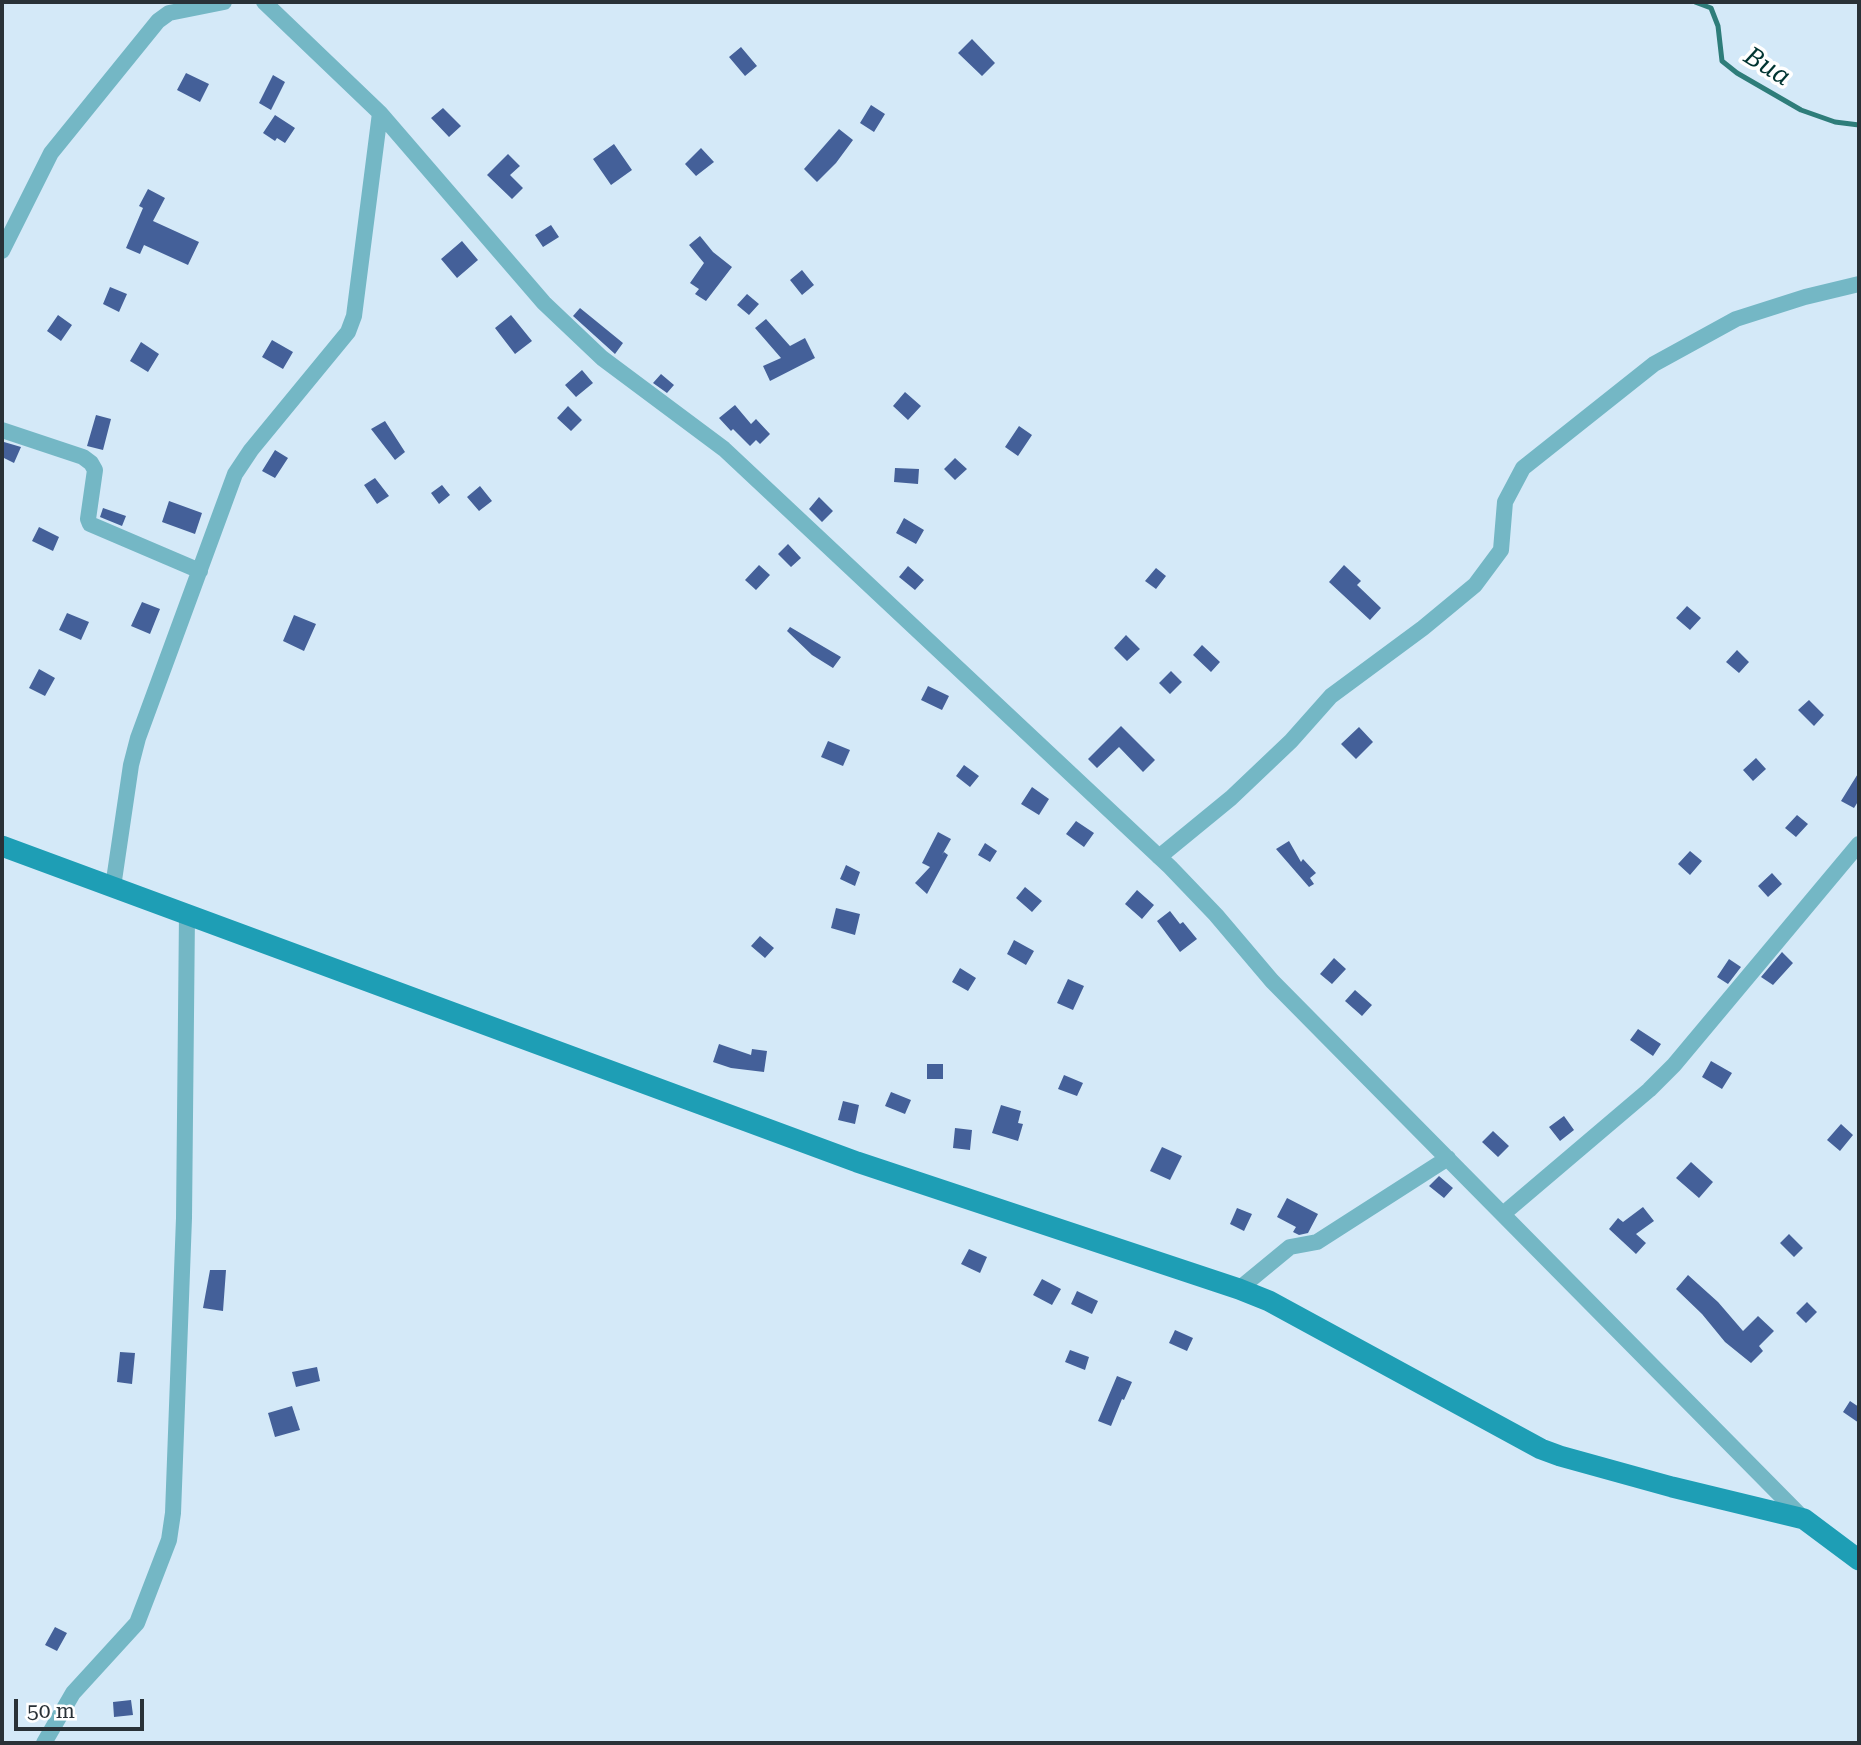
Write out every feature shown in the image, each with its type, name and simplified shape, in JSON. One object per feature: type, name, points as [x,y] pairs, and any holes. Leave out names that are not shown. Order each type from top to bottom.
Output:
[{"type":"street","points":[[2,251],[51,153],[158,21],[169,13],[225,2]]},
{"type":"street","points":[[264,2],[380,113],[544,303],[602,358],[724,449],[1159,857],[1216,915],[1272,981],[1804,1519],[1859,1560]]},
{"type":"street","points":[[113,887],[131,765],[138,738],[235,474],[251,450],[348,332],[354,316],[380,113]]},
{"type":"street","points":[[1159,857],[1241,788],[1291,741],[1331,696],[1423,628],[1475,585],[1501,550],[1505,502],[1523,468],[1654,364],[1736,319],[1805,297],[1859,284]]},
{"type":"street","points":[[2,430],[83,457],[91,463],[95,470],[88,519],[90,524],[200,571]]},
{"type":"street","points":[[1503,1214],[1674,1065],[1859,844]]},
{"type":"street","points":[[2,846],[857,1162],[1239,1289],[1269,1301],[1541,1449],[1672,1487],[1804,1519]]},
{"type":"street","points":[[44,1743],[73,1693],[136,1623],[169,1540],[173,1513],[184,1218],[187,913]]},
{"type":"street","points":[[1239,1289],[1290,1247],[1317,1242],[1448,1158]]},
{"type":"building","points":[[972,39],[995,63],[982,76],[958,53]]},
{"type":"building","points":[[741,47],[757,66],[745,76],[729,57]]},
{"type":"building","points":[[186,73],[209,84],[200,102],[177,90]]},
{"type":"building","points":[[273,75],[285,82],[271,110],[259,103]]},
{"type":"building","points":[[871,105],[885,114],[874,132],[860,123]]},
{"type":"building","points":[[443,108],[461,126],[449,137],[431,118]]},
{"type":"building","points":[[275,115],[295,128],[285,143],[277,138],[275,141],[263,133]]},
{"type":"building","points":[[839,129],[853,140],[817,182],[804,169]]},
{"type":"building","points":[[614,144],[632,170],[611,185],[593,159]]},
{"type":"building","points":[[701,148],[714,162],[696,176],[685,164]]},
{"type":"building","points":[[508,154],[520,166],[510,175],[523,188],[512,199],[487,175]]},
{"type":"building","points":[[148,189],[165,198],[153,221],[199,242],[188,265],[144,245],[140,254],[126,248],[143,208],[139,206]]},
{"type":"building","points":[[551,225],[559,237],[543,247],[535,235]]},
{"type":"building","points":[[700,236],[713,252],[732,267],[706,301],[695,294],[699,289],[690,283],[704,263],[689,245]]},
{"type":"building","points":[[462,241],[478,260],[457,278],[441,259]]},
{"type":"building","points":[[802,270],[814,285],[802,295],[790,280]]},
{"type":"building","points":[[110,287],[127,294],[119,312],[103,304]]},
{"type":"building","points":[[747,294],[759,304],[749,315],[737,305]]},
{"type":"building","points":[[580,308],[623,343],[615,354],[573,316]]},
{"type":"building","points":[[58,315],[72,325],[61,341],[47,331]]},
{"type":"building","points":[[511,315],[532,341],[515,354],[495,328]]},
{"type":"building","points":[[766,319],[790,346],[805,338],[815,358],[770,381],[763,366],[781,358],[755,328]]},
{"type":"building","points":[[272,340],[293,352],[283,369],[262,357]]},
{"type":"building","points":[[141,342],[159,354],[148,372],[130,361]]},
{"type":"building","points":[[582,370],[593,383],[576,397],[565,385]]},
{"type":"building","points":[[661,374],[674,385],[667,393],[653,383]]},
{"type":"building","points":[[905,392],[921,406],[908,420],[893,406]]},
{"type":"building","points":[[735,405],[751,424],[756,419],[770,434],[760,444],[756,440],[750,446],[719,418]]},
{"type":"building","points":[[568,406],[582,420],[571,431],[557,418]]},
{"type":"building","points":[[96,415],[111,419],[103,450],[87,446]]},
{"type":"building","points":[[385,421],[405,452],[395,460],[371,429]]},
{"type":"building","points":[[1019,426],[1032,435],[1018,456],[1005,447]]},
{"type":"building","points":[[4,442],[21,447],[14,463],[2,457]]},
{"type":"building","points":[[275,450],[288,458],[275,478],[262,471]]},
{"type":"building","points":[[955,458],[967,469],[955,480],[944,469]]},
{"type":"building","points":[[895,468],[919,469],[918,484],[894,482]]},
{"type":"building","points":[[375,478],[389,496],[377,504],[364,485]]},
{"type":"building","points":[[442,485],[450,495],[439,504],[431,493]]},
{"type":"building","points":[[480,486],[492,501],[479,511],[467,497]]},
{"type":"building","points":[[819,497],[833,511],[822,522],[809,509]]},
{"type":"building","points":[[169,501],[202,513],[195,534],[162,522]]},
{"type":"building","points":[[103,508],[126,516],[122,526],[100,517]]},
{"type":"building","points":[[904,518],[924,530],[916,544],[896,533]]},
{"type":"building","points":[[39,527],[59,537],[53,551],[32,541]]},
{"type":"building","points":[[788,544],[801,558],[791,567],[778,554]]},
{"type":"building","points":[[759,565],[770,575],[756,590],[745,580]]},
{"type":"building","points":[[1344,565],[1361,581],[1357,585],[1381,608],[1370,620],[1329,582]]},
{"type":"building","points":[[908,566],[924,580],[915,590],[899,577]]},
{"type":"building","points":[[1156,568],[1166,576],[1156,589],[1145,581]]},
{"type":"building","points":[[142,602],[160,609],[150,634],[131,626]]},
{"type":"building","points":[[1687,606],[1701,618],[1690,630],[1676,618]]},
{"type":"building","points":[[67,613],[89,622],[81,640],[59,630]]},
{"type":"building","points":[[294,615],[316,624],[304,651],[283,641]]},
{"type":"building","points":[[790,627],[841,657],[833,668],[812,655],[787,631]]},
{"type":"building","points":[[1126,635],[1140,649],[1127,661],[1114,648]]},
{"type":"building","points":[[1202,645],[1220,662],[1211,672],[1193,655]]},
{"type":"building","points":[[1737,650],[1749,662],[1739,673],[1726,662]]},
{"type":"building","points":[[39,669],[55,678],[45,696],[29,688]]},
{"type":"building","points":[[1171,671],[1182,682],[1170,694],[1159,683]]},
{"type":"building","points":[[928,686],[949,696],[942,710],[921,700]]},
{"type":"building","points":[[1809,700],[1824,715],[1814,726],[1798,710]]},
{"type":"building","points":[[1121,726],[1155,760],[1143,772],[1119,747],[1097,768],[1088,759]]},
{"type":"building","points":[[1359,727],[1373,742],[1356,759],[1341,744]]},
{"type":"building","points":[[828,741],[850,750],[843,766],[821,757]]},
{"type":"building","points":[[1756,758],[1766,769],[1753,781],[1743,770]]},
{"type":"building","points":[[964,765],[979,776],[970,787],[956,776]]},
{"type":"building","points":[[1859,772],[1859,800],[1854,808],[1841,801]]},
{"type":"building","points":[[1032,787],[1049,799],[1039,815],[1021,804]]},
{"type":"building","points":[[1797,815],[1808,824],[1796,837],[1785,828]]},
{"type":"building","points":[[1076,821],[1094,833],[1084,847],[1066,834]]},
{"type":"building","points":[[938,832],[951,839],[942,855],[944,852],[948,855],[927,894],[915,883],[930,867],[922,863]]},
{"type":"building","points":[[1289,841],[1301,862],[1303,859],[1316,873],[1310,878],[1314,884],[1309,887],[1276,849]]},
{"type":"building","points":[[985,843],[997,851],[990,862],[978,855]]},
{"type":"building","points":[[1690,851],[1702,861],[1690,875],[1678,864]]},
{"type":"building","points":[[846,865],[860,872],[855,886],[840,879]]},
{"type":"building","points":[[1772,873],[1782,884],[1768,897],[1758,886]]},
{"type":"building","points":[[1025,887],[1042,901],[1032,912],[1016,898]]},
{"type":"building","points":[[1137,890],[1154,905],[1142,919],[1125,904]]},
{"type":"building","points":[[836,908],[860,914],[855,935],[831,928]]},
{"type":"building","points":[[1170,911],[1197,939],[1180,952],[1157,921]]},
{"type":"building","points":[[760,936],[774,948],[765,958],[751,946]]},
{"type":"building","points":[[1014,940],[1034,951],[1026,965],[1007,954]]},
{"type":"building","points":[[1782,952],[1793,963],[1773,985],[1761,977]]},
{"type":"building","points":[[1334,958],[1346,969],[1332,984],[1320,974]]},
{"type":"building","points":[[1729,959],[1741,967],[1728,984],[1717,977]]},
{"type":"building","points":[[960,968],[976,978],[968,991],[952,982]]},
{"type":"building","points":[[1068,979],[1084,986],[1073,1010],[1057,1003]]},
{"type":"building","points":[[1355,990],[1372,1005],[1362,1016],[1345,1001]]},
{"type":"building","points":[[1638,1029],[1661,1044],[1653,1056],[1630,1040]]},
{"type":"building","points":[[719,1044],[751,1055],[752,1049],[767,1051],[764,1072],[731,1068],[713,1062]]},
{"type":"building","points":[[1711,1061],[1732,1073],[1722,1089],[1702,1077]]},
{"type":"building","points":[[927,1064],[943,1064],[943,1079],[927,1079]]},
{"type":"building","points":[[1064,1075],[1083,1083],[1077,1096],[1058,1089]]},
{"type":"building","points":[[891,1092],[911,1100],[905,1114],[885,1106]]},
{"type":"building","points":[[843,1101],[859,1105],[855,1124],[838,1120]]},
{"type":"building","points":[[1001,1105],[1021,1111],[1018,1123],[1023,1124],[1018,1141],[992,1133]]},
{"type":"building","points":[[1564,1116],[1574,1130],[1560,1141],[1549,1127]]},
{"type":"building","points":[[1841,1124],[1853,1135],[1840,1151],[1827,1140]]},
{"type":"building","points":[[955,1128],[972,1130],[970,1150],[953,1148]]},
{"type":"building","points":[[1493,1131],[1509,1146],[1498,1157],[1482,1142]]},
{"type":"building","points":[[1162,1147],[1182,1156],[1170,1180],[1150,1171]]},
{"type":"building","points":[[1691,1162],[1713,1182],[1699,1198],[1676,1178]]},
{"type":"building","points":[[1439,1176],[1453,1188],[1444,1198],[1429,1186]]},
{"type":"building","points":[[1287,1198],[1318,1214],[1308,1233],[1299,1235],[1293,1232],[1296,1227],[1277,1217]]},
{"type":"building","points":[[1643,1207],[1654,1221],[1636,1234],[1646,1243],[1636,1254],[1609,1229],[1618,1218],[1623,1222]]},
{"type":"building","points":[[1237,1208],[1252,1214],[1244,1231],[1230,1224]]},
{"type":"building","points":[[1789,1234],[1803,1248],[1794,1257],[1780,1243]]},
{"type":"building","points":[[969,1249],[987,1257],[980,1273],[961,1264]]},
{"type":"building","points":[[210,1270],[226,1270],[223,1311],[203,1308]]},
{"type":"building","points":[[1688,1275],[1718,1302],[1743,1331],[1758,1316],[1774,1331],[1759,1346],[1763,1351],[1751,1363],[1725,1342],[1702,1314],[1676,1289]]},
{"type":"building","points":[[1042,1279],[1061,1289],[1052,1305],[1033,1295]]},
{"type":"building","points":[[1077,1291],[1098,1301],[1092,1314],[1071,1304]]},
{"type":"building","points":[[1807,1302],[1817,1312],[1806,1323],[1796,1313]]},
{"type":"building","points":[[1175,1330],[1193,1338],[1187,1351],[1169,1343]]},
{"type":"building","points":[[1070,1350],[1089,1357],[1085,1370],[1065,1362]]},
{"type":"building","points":[[120,1352],[135,1353],[132,1384],[117,1382]]},
{"type":"building","points":[[317,1367],[320,1381],[296,1387],[292,1372]]},
{"type":"building","points":[[1117,1376],[1132,1382],[1111,1426],[1098,1421]]},
{"type":"building","points":[[1850,1401],[1859,1407],[1859,1423],[1843,1412]]},
{"type":"building","points":[[292,1406],[300,1430],[275,1437],[268,1413]]},
{"type":"building","points":[[55,1627],[67,1633],[57,1651],[45,1645]]},
{"type":"building","points":[[131,1700],[133,1715],[114,1717],[113,1702]]},
{"type":"waterway","name":"Bua","points":[[1695,2],[1711,8],[1718,26],[1722,61],[1737,73],[1801,110],[1835,122],[1859,125]]}]
